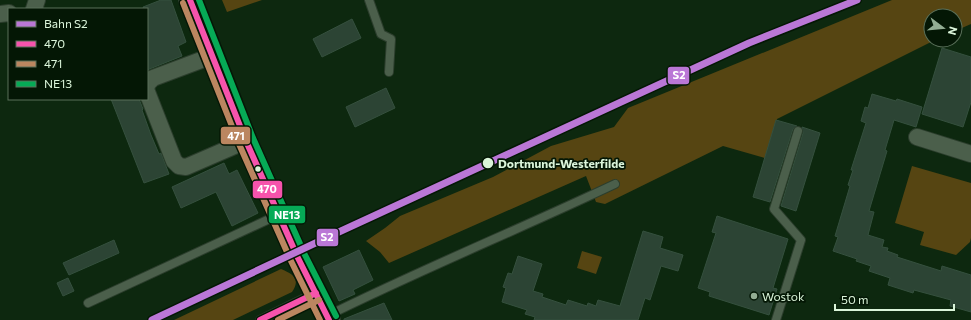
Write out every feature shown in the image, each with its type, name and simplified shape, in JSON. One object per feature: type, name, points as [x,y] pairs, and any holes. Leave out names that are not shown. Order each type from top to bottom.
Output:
[{"type":"street","points":[[190,0],[246,141],[278,215],[328,318]]},
{"type":"street","points":[[148,83],[153,78],[212,56]]},
{"type":"street","points":[[148,95],[174,161],[179,166],[186,167],[246,141]]},
{"type":"street","points":[[917,138],[971,154]]},
{"type":"lane","points":[[369,0],[381,34],[391,39],[389,72]]},
{"type":"lane","points":[[776,320],[801,240],[774,209],[798,131]]},
{"type":"lane","points":[[328,318],[414,274],[503,236],[615,184]]},
{"type":"lane","points":[[88,302],[278,215]]},
{"type":"lane","points":[[260,320],[316,293]]},
{"type":"shaded area","points":[[222,0],[262,0],[227,12]]},
{"type":"shaded area","points":[[892,0],[971,0],[971,24],[963,28],[963,8],[923,8],[923,46],[777,119],[765,158],[723,146],[605,204],[596,202],[586,176],[389,263],[380,252],[366,241],[400,216],[493,177],[551,146],[614,127],[628,108]]},
{"type":"shaded area","points":[[912,166],[971,183],[971,238],[970,242],[956,255],[920,245],[924,232],[895,223]]},
{"type":"shaded area","points":[[582,251],[602,257],[596,274],[577,268]]},
{"type":"shaded area","points":[[281,269],[292,275],[296,280],[295,287],[292,292],[233,320],[174,320]]},
{"type":"building","points":[[161,0],[171,0],[186,42],[178,46],[182,56],[148,70],[148,8],[143,7]]},
{"type":"building","points":[[352,19],[361,38],[322,57],[313,39]]},
{"type":"building","points":[[942,48],[971,57],[971,102],[963,127],[922,114]]},
{"type":"building","points":[[386,88],[395,108],[355,127],[346,107]]},
{"type":"building","points":[[872,94],[896,101],[897,99],[922,107],[916,127],[894,120],[885,150],[887,151],[869,211],[874,212],[868,235],[884,240],[882,247],[888,248],[887,251],[898,255],[897,257],[941,271],[942,266],[971,275],[971,312],[950,306],[951,300],[914,290],[913,293],[888,285],[890,278],[869,271],[871,266],[856,261],[857,259],[833,251],[838,237],[835,236],[850,186],[848,185],[853,170],[851,170],[866,123],[861,121],[865,107],[868,108]]},
{"type":"building","points":[[111,100],[139,100],[151,135],[159,154],[161,153],[169,174],[144,183]]},
{"type":"building","points":[[776,120],[797,126],[793,129],[770,202],[753,197]]},
{"type":"building","points":[[802,127],[820,133],[796,211],[781,206],[803,133]]},
{"type":"building","points":[[224,163],[229,174],[237,170],[258,213],[232,226],[216,192],[181,208],[172,187]]},
{"type":"building","points":[[717,216],[788,239],[773,288],[777,289],[769,315],[709,296],[710,292],[698,288],[716,233],[712,232]]},
{"type":"building","points":[[643,231],[663,237],[660,248],[683,255],[678,271],[661,266],[650,300],[645,298],[638,320],[534,320],[535,317],[525,314],[527,310],[502,302],[506,288],[503,287],[508,273],[512,274],[518,256],[542,264],[533,291],[543,294],[542,297],[566,305],[568,300],[587,306],[588,303],[596,306],[598,300],[620,306]]},
{"type":"building","points":[[114,240],[119,253],[69,275],[63,263]]},
{"type":"building","points":[[359,250],[373,280],[353,290],[355,294],[339,301],[323,267]]},
{"type":"building","points":[[68,278],[74,291],[63,296],[57,283]]},
{"type":"building","points":[[384,303],[392,320],[344,320],[344,319]]},
{"type":"rail line","name":"S2","points":[[152,320],[749,43],[857,0]]},
{"type":"transit line","name":"470","points":[[190,0],[246,141],[298,258],[329,320]]},
{"type":"transit line","name":"NE13","points":[[199,0],[253,138],[305,255],[336,316]]},
{"type":"transit line","name":"471","points":[[183,3],[239,144],[291,261],[320,320]]},
{"type":"transit line","name":"470","points":[[260,320],[316,293]]},
{"type":"transit line","name":"471","points":[[278,320],[319,300]]},
{"type":"place","name":"Dortmund-Westerfilde","points":[[488,163]]},
{"type":"place","name":"Wostok","points":[[754,296]]}]
